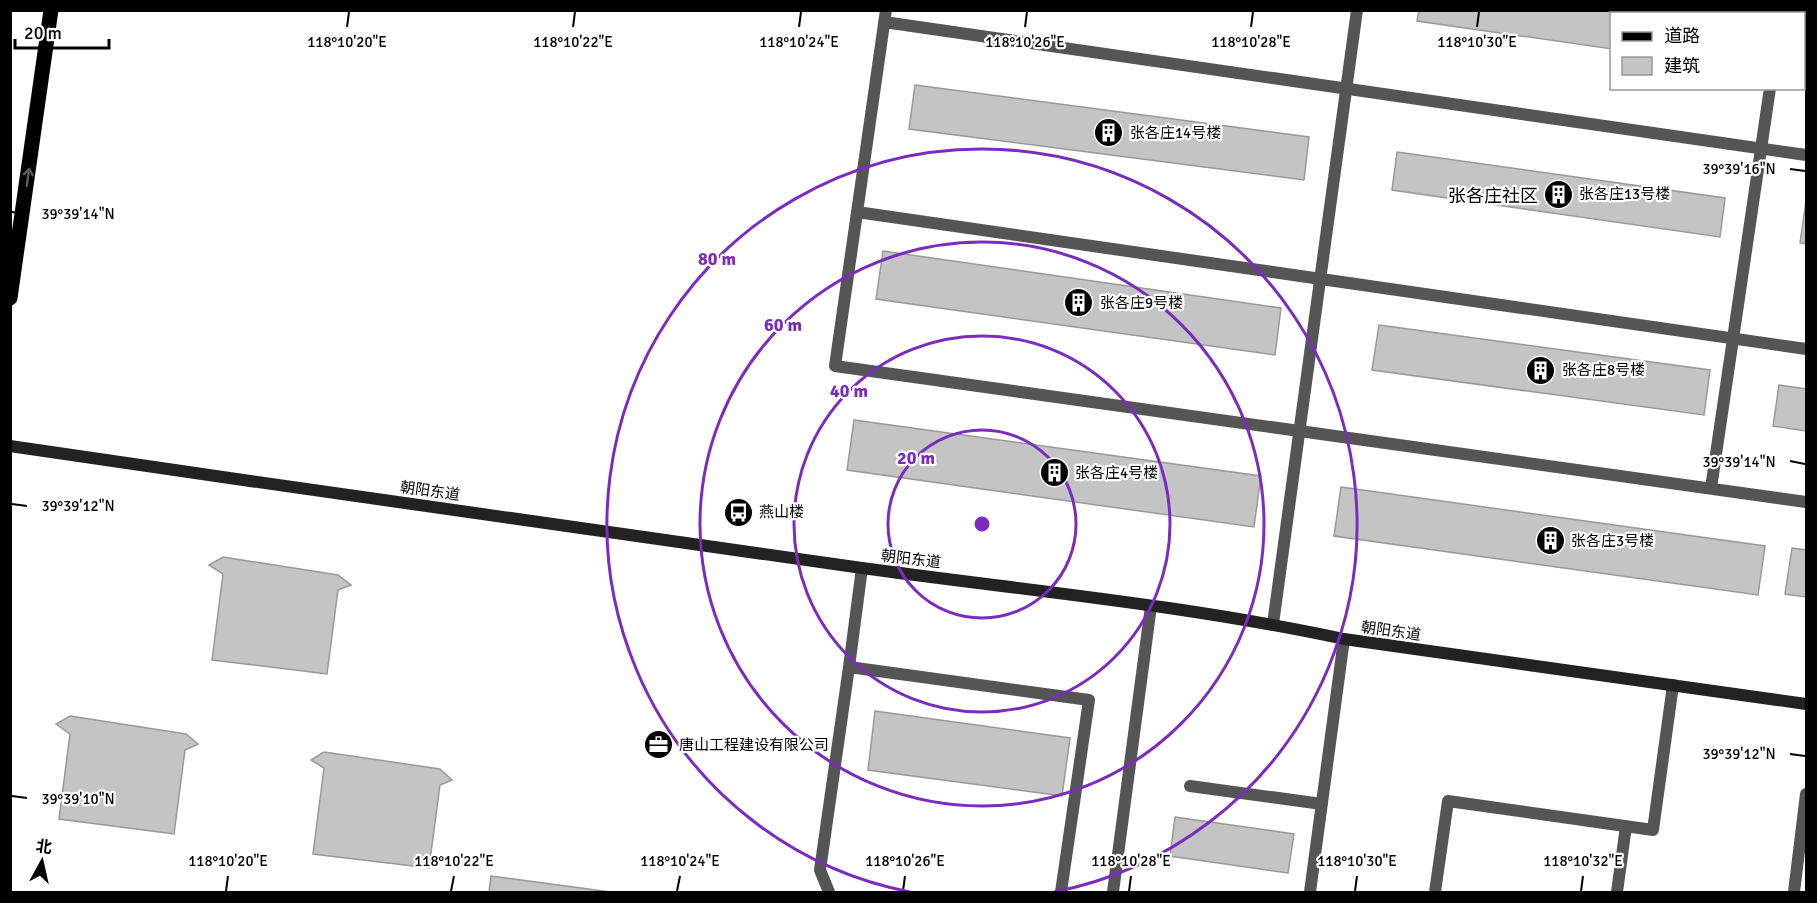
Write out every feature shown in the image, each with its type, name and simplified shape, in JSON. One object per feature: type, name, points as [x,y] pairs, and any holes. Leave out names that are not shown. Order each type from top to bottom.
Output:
[{"type":"main road","points":[[10,297],[51,10]]},
{"type":"main road","name":"朝阳东道","points":[[10,446],[862,568],[1151,606],[1273,624],[1344,639],[1806,704]]},
{"type":"street","points":[[1273,624],[1357,10]]},
{"type":"street","points":[[1806,154],[1346,89],[885,16],[835,366],[1806,502]]},
{"type":"street","points":[[1711,488],[1770,90]]},
{"type":"street","points":[[857,212],[1806,349]]},
{"type":"street","points":[[829,892],[820,870],[862,568]]},
{"type":"street","points":[[1113,892],[1151,606]]},
{"type":"street","points":[[1310,892],[1344,639]]},
{"type":"street","points":[[849,667],[1089,700],[1061,892]]},
{"type":"street","points":[[1435,892],[1448,801],[1653,830],[1673,685]]},
{"type":"street","points":[[1190,786],[1322,804]]},
{"type":"street","points":[[1794,892],[1806,794]]},
{"type":"street","points":[[1617,892],[1626,826]]},
{"type":"building","points":[[1419,10],[1636,10],[1646,12],[1610,12],[1610,49],[1417,21]]},
{"type":"building","name":"张各庄14号楼","points":[[915,85],[1309,137],[1304,180],[909,129]]},
{"type":"building","name":"张各庄13号楼","points":[[1397,152],[1725,198],[1720,237],[1392,190]]},
{"type":"building","points":[[1806,201],[1806,244],[1800,243]]},
{"type":"building","name":"张各庄9号楼","points":[[883,251],[1281,308],[1275,355],[876,299]]},
{"type":"building","name":"张各庄8号楼","points":[[1379,325],[1710,370],[1704,415],[1372,370]]},
{"type":"building","points":[[1779,385],[1806,389],[1806,431],[1773,426]]},
{"type":"building","name":"张各庄4号楼","points":[[854,420],[1261,476],[1254,527],[847,470]]},
{"type":"building","name":"张各庄3号楼","points":[[1341,487],[1765,546],[1758,595],[1334,536]]},
{"type":"building","points":[[1792,548],[1806,550],[1806,597],[1785,594]]},
{"type":"building","points":[[223,557],[338,575],[351,585],[338,590],[327,674],[212,660],[223,574],[209,565]]},
{"type":"building","points":[[875,711],[1070,738],[1062,796],[868,770]]},
{"type":"building","points":[[70,716],[186,734],[198,744],[185,750],[174,834],[59,819],[70,734],[56,724]]},
{"type":"building","points":[[324,752],[440,769],[452,780],[440,785],[429,868],[313,854],[324,768],[311,760]]},
{"type":"building","points":[[1175,817],[1294,834],[1288,873],[1170,856]]},
{"type":"building","points":[[491,876],[611,892],[489,892]]},
{"type":"place","name":"张各庄14号楼","points":[[1109,133]]},
{"type":"place","name":"张各庄13号楼","points":[[1558,194]]},
{"type":"place","name":"张各庄9号楼","points":[[1079,303]]},
{"type":"place","name":"张各庄8号楼","points":[[1541,370]]},
{"type":"place","name":"张各庄4号楼","points":[[1054,473]]},
{"type":"place","name":"燕山楼","points":[[738,512]]},
{"type":"place","name":"张各庄3号楼","points":[[1550,541]]},
{"type":"place","name":"唐山工程建设有限公司","points":[[658,745]]},
{"type":"district","name":"张各庄社区","points":[[1493,196]]}]
